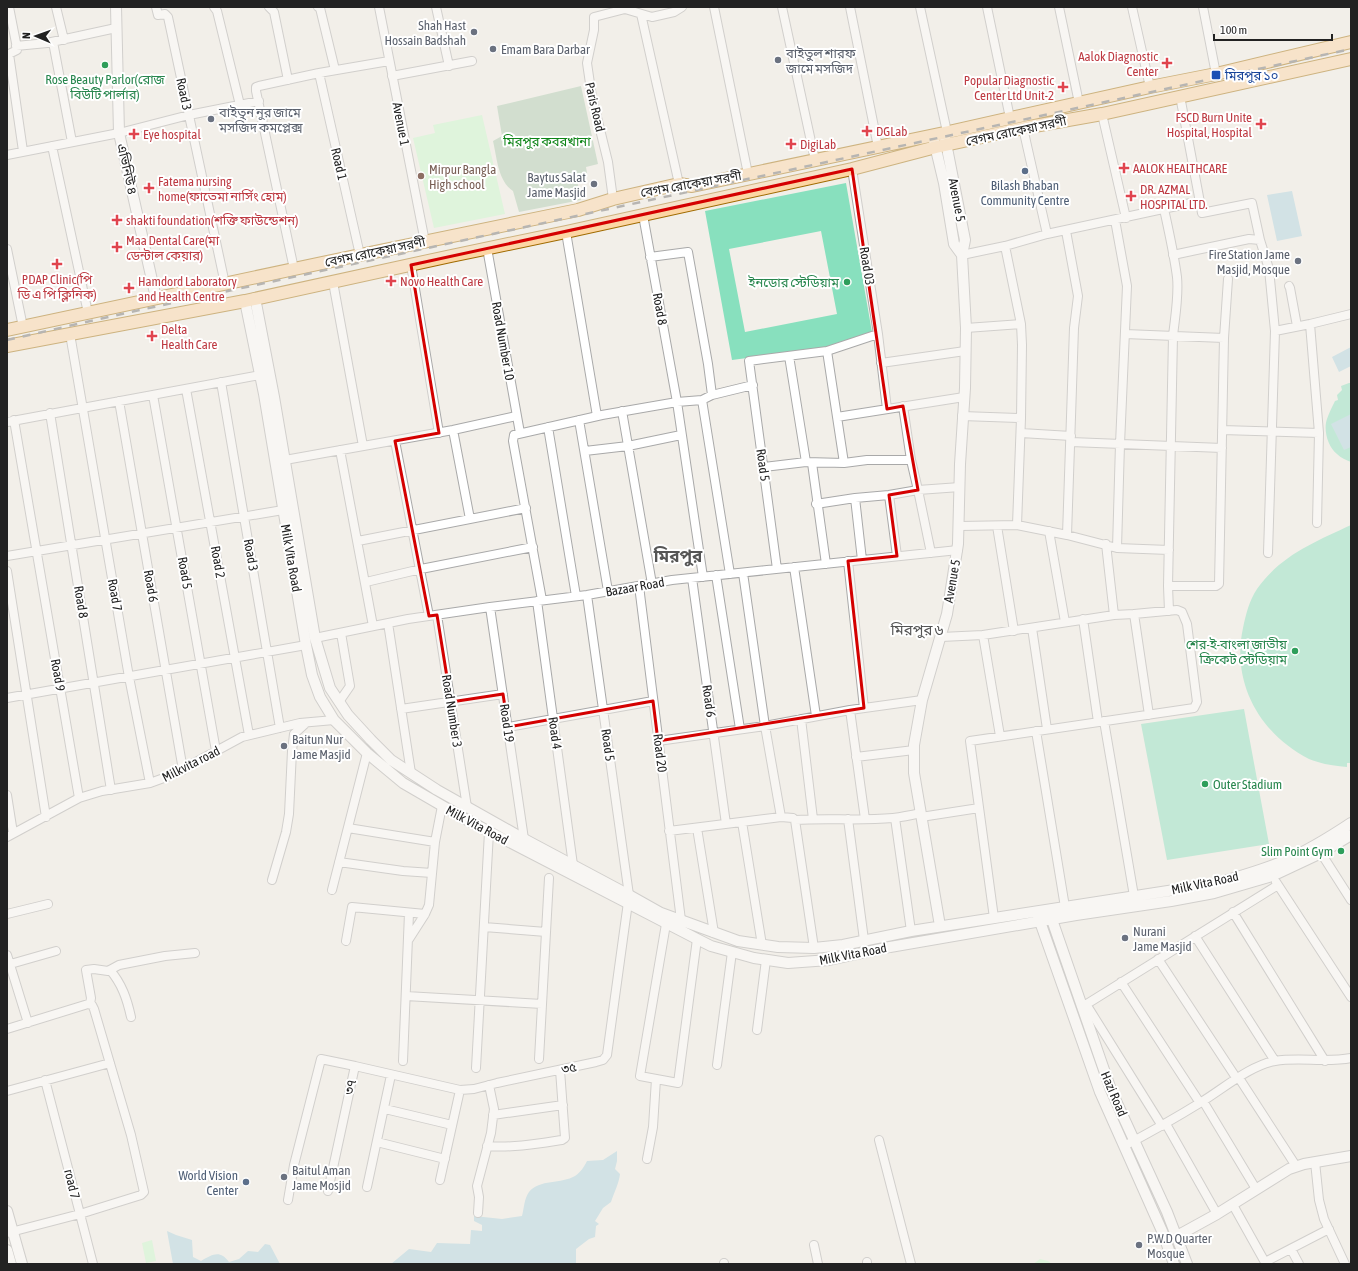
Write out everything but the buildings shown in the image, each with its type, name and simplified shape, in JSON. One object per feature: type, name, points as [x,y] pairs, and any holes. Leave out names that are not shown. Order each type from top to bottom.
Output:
[{"type":"main road","name":"বেগম রোকেয়া সরণী","points":[[7,346],[250,300],[852,169],[1010,118],[1216,74],[1351,42]]},
{"type":"main road","name":"বেগম রোকেয়া সরণী","points":[[7,330],[578,210],[613,199],[679,184],[692,186],[878,147],[941,141],[1102,114],[1351,59]]},
{"type":"street","points":[[9,7],[16,46],[16,50],[9,54],[22,151]]},
{"type":"street","points":[[56,7],[64,40]]},
{"type":"street","name":"এভিনিউ ৪","points":[[116,7],[119,133],[156,298]]},
{"type":"street","name":"Road 3","points":[[156,7],[158,15],[165,14],[168,17],[225,284]]},
{"type":"street","points":[[269,7],[274,12],[288,80]]},
{"type":"street","points":[[318,7],[320,8],[335,70]]},
{"type":"street","name":"Avenue 1","points":[[379,7],[425,242]]},
{"type":"street","points":[[436,7],[449,66]]},
{"type":"street","points":[[624,8],[652,17],[682,7]]},
{"type":"street","points":[[714,7],[748,174]]},
{"type":"street","points":[[782,7],[815,160]]},
{"type":"street","points":[[850,7],[878,147]]},
{"type":"street","points":[[920,7],[941,141],[944,183],[954,244],[962,255],[1005,246],[1047,234],[1200,201]]},
{"type":"street","points":[[987,7],[1010,118]]},
{"type":"street","points":[[1059,7],[1079,103]]},
{"type":"street","points":[[1132,7],[1150,87]]},
{"type":"street","points":[[1203,7],[1216,74]]},
{"type":"street","name":"Paris Road","points":[[613,199],[608,162],[592,97],[587,63],[594,30],[595,16],[624,8]]},
{"type":"street","points":[[215,9],[240,105]]},
{"type":"street","points":[[641,14],[679,184]]},
{"type":"street","points":[[16,46],[53,42],[116,28]]},
{"type":"street","points":[[53,42],[72,142]]},
{"type":"street","points":[[294,269],[256,88],[259,86],[319,73],[389,61]]},
{"type":"street","points":[[392,76],[472,61]]},
{"type":"street","name":"Road 1","points":[[319,73],[360,255]]},
{"type":"street","points":[[1180,96],[1202,213],[1252,203],[1260,240],[1269,270],[1275,331],[1268,553]]},
{"type":"street","name":"এভিনিউ ৪","points":[[119,133],[189,115],[259,102]]},
{"type":"street","points":[[1102,114],[1126,218]]},
{"type":"street","points":[[1023,128],[1047,234]]},
{"type":"street","points":[[7,156],[22,151],[119,133]]},
{"type":"street","name":"Avenue 5","points":[[940,926],[914,773],[914,750],[922,700],[947,614],[958,550],[960,526],[962,416],[966,328],[962,255],[964,240],[941,141]]},
{"type":"street","points":[[52,146],[88,313]]},
{"type":"street","name":"Road 03","points":[[852,169],[878,334],[887,409]]},
{"type":"street","points":[[1164,209],[1177,278],[1171,447],[1168,586],[1169,611]]},
{"type":"street","name":"Road 8","points":[[643,215],[677,402],[703,577]]},
{"type":"street","points":[[1115,220],[1127,286],[1117,548]]},
{"type":"street","points":[[1066,231],[1078,296],[1074,328],[1067,535]]},
{"type":"street","points":[[566,232],[597,416]]},
{"type":"street","points":[[1173,254],[1249,239],[1260,240]]},
{"type":"street","points":[[1005,246],[1021,324],[1022,346],[1021,433],[1017,525]]},
{"type":"street","name":"Road Number 10","points":[[487,248],[520,433]]},
{"type":"street","points":[[7,249],[23,327]]},
{"type":"street","points":[[650,256],[688,252],[712,395]]},
{"type":"street","points":[[411,265],[439,433]]},
{"type":"street","points":[[1168,586],[1216,586],[1219,584],[1224,338],[1228,279]]},
{"type":"street","points":[[333,282],[363,446]]},
{"type":"street","points":[[1289,286],[1297,326]]},
{"type":"street","name":"Milk Vita Road","points":[[250,300],[260,375],[312,675],[320,697],[334,720],[367,753],[403,783],[489,832],[629,900],[738,941],[778,947],[814,948],[843,945],[911,931],[994,918],[1039,917]]},
{"type":"street","name":"Milk Vita Road","points":[[250,300],[285,460],[315,638],[330,688],[339,702],[371,740],[392,760],[411,773],[467,807],[573,866],[666,924],[696,939],[711,946],[766,960],[788,963],[829,960],[890,946],[1050,915],[1171,901],[1207,894],[1272,876],[1321,852],[1351,834]]},
{"type":"street","points":[[1275,331],[1351,314]]},
{"type":"street","points":[[966,328],[1021,324]]},
{"type":"street","points":[[1310,324],[1319,433],[1317,523]]},
{"type":"street","name":"Road 7","points":[[70,334],[129,677],[150,783]]},
{"type":"street","points":[[826,564],[789,356],[827,351],[878,334]]},
{"type":"street","points":[[1126,334],[1224,338]]},
{"type":"street","points":[[827,351],[844,463]]},
{"type":"street","points":[[881,363],[965,351]]},
{"type":"street","name":"Road 5","points":[[777,569],[749,361],[789,356]]},
{"type":"street","points":[[10,421],[260,375]]},
{"type":"street","name":"Road 3","points":[[221,382],[280,728]]},
{"type":"street","points":[[520,433],[622,411],[677,402],[702,400],[712,395],[753,385]]},
{"type":"street","name":"Road 2","points":[[186,389],[249,735]]},
{"type":"street","name":"Road 5","points":[[153,395],[216,751]]},
{"type":"street","points":[[837,417],[964,397]]},
{"type":"street","points":[[702,400],[730,574]]},
{"type":"street","name":"Road 6","points":[[119,401],[183,770]]},
{"type":"street","points":[[903,406],[911,460],[931,553]]},
{"type":"street","points":[[622,411],[652,584]]},
{"type":"street","name":"Road 8","points":[[50,413],[111,790]]},
{"type":"street","points":[[285,460],[439,433],[516,416]]},
{"type":"street","points":[[962,416],[1021,418]]},
{"type":"street","points":[[579,420],[608,591]]},
{"type":"street","name":"Road 9","points":[[10,421],[37,551],[79,798]]},
{"type":"street","points":[[548,427],[576,596]]},
{"type":"street","points":[[453,430],[470,519]]},
{"type":"street","points":[[1222,430],[1319,433]]},
{"type":"street","name":"Road 4","points":[[520,433],[514,435],[513,438],[533,547],[553,719],[573,866]]},
{"type":"street","points":[[1021,433],[1120,444],[1222,448]]},
{"type":"street","points":[[584,451],[628,446],[682,435]]},
{"type":"street","name":"Road Number 3","points":[[395,441],[421,569],[433,615],[451,702],[467,807]]},
{"type":"street","points":[[340,450],[366,582],[373,626]]},
{"type":"street","points":[[764,467],[809,462],[844,463],[867,460],[911,460]]},
{"type":"street","points":[[816,504],[918,490],[960,487]]},
{"type":"street","points":[[889,495],[897,556]]},
{"type":"street","points":[[855,498],[862,560]]},
{"type":"street","points":[[358,541],[526,508]]},
{"type":"street","points":[[7,556],[283,510]]},
{"type":"street","points":[[960,526],[1017,525],[1067,535],[1117,548],[1169,550]]},
{"type":"street","points":[[997,526],[1014,631]]},
{"type":"street","points":[[1049,531],[1064,622]]},
{"type":"street","points":[[1106,544],[1114,615]]},
{"type":"street","points":[[366,582],[421,569],[533,547]]},
{"type":"street","name":"Bazaar Road","points":[[315,638],[433,615],[587,595],[692,578],[958,550]]},
{"type":"street","points":[[848,561],[864,708]]},
{"type":"street","points":[[794,567],[816,716]]},
{"type":"street","points":[[7,571],[46,817]]},
{"type":"street","points":[[744,573],[765,726],[781,816]]},
{"type":"street","points":[[716,575],[740,729]]},
{"type":"street","name":"Road 6","points":[[692,578],[726,824]]},
{"type":"street","name":"Road 20","points":[[639,586],[680,920]]},
{"type":"street","name":"Road 5","points":[[587,595],[629,900]]},
{"type":"street","name":"Road 19","points":[[490,607],[524,839]]},
{"type":"street","points":[[941,637],[983,635],[1114,615],[1177,610],[1182,612],[1187,624],[1197,702],[1194,708],[970,741],[994,918]]},
{"type":"street","points":[[1134,614],[1149,715]]},
{"type":"street","points":[[1083,619],[1134,896]]},
{"type":"street","points":[[388,623],[411,773]]},
{"type":"street","points":[[1032,628],[1047,729]]},
{"type":"street","points":[[339,702],[350,686],[341,633]]},
{"type":"street","points":[[983,635],[1000,736]]},
{"type":"street","points":[[7,698],[306,646]]},
{"type":"street","points":[[401,709],[503,694]]},
{"type":"street","points":[[658,741],[765,726],[850,710],[922,700]]},
{"type":"street","points":[[508,727],[653,701]]},
{"type":"street","points":[[850,710],[865,820]]},
{"type":"street","points":[[801,719],[813,819]]},
{"type":"street","name":"Milkvita road","points":[[10,835],[79,798],[111,790],[150,783],[183,770],[238,739],[249,735],[306,723],[334,720]]},
{"type":"street","points":[[272,880],[286,832],[289,814],[294,734],[306,723]]},
{"type":"street","points":[[1036,731],[1065,907]]},
{"type":"street","points":[[856,757],[914,750]]},
{"type":"street","points":[[332,890],[367,753]]},
{"type":"street","points":[[7,794],[10,835]]},
{"type":"street","points":[[408,940],[425,914],[429,905],[435,842],[442,806]]},
{"type":"street","points":[[669,831],[781,816],[793,818],[795,820],[865,820],[979,808]]},
{"type":"street","points":[[895,818],[911,931]]},
{"type":"street","points":[[848,819],[864,940]]},
{"type":"street","points":[[795,820],[814,948]]},
{"type":"street","points":[[742,822],[762,945]]},
{"type":"street","name":"Milk Vita Road","points":[[1084,1006],[1233,912],[1272,876],[1301,853],[1351,823]]},
{"type":"street","points":[[348,828],[435,842]]},
{"type":"street","points":[[697,828],[714,933]]},
{"type":"street","points":[[476,1068],[489,832]]},
{"type":"street","points":[[1321,852],[1351,900]]},
{"type":"street","points":[[339,862],[403,871],[432,873]]},
{"type":"street","points":[[1272,876],[1351,997]]},
{"type":"street","name":"Milk Vita Road","points":[[1050,915],[1065,907],[1272,876]]},
{"type":"street","points":[[539,1059],[549,878]]},
{"type":"street","name":"৩৫","points":[[460,1090],[474,1089],[603,1060],[607,1055],[629,900]]},
{"type":"street","points":[[7,914],[48,904]]},
{"type":"street","points":[[346,941],[352,907],[425,914]]},
{"type":"street","points":[[1233,912],[1325,1061]]},
{"type":"street","points":[[403,1061],[409,913]]},
{"type":"street","name":"Hazi Road","points":[[1050,915],[1084,1006],[1111,1090],[1167,1212],[1187,1264]]},
{"type":"street","name":"Hazi Road","points":[[1039,917],[1100,1092],[1162,1231],[1174,1264]]},
{"type":"street","points":[[666,924],[640,1076],[678,1083],[696,939]]},
{"type":"street","points":[[484,927],[546,932]]},
{"type":"street","points":[[1195,936],[1275,1061]]},
{"type":"street","points":[[8,964],[56,951]]},
{"type":"street","points":[[717,1065],[732,952]]},
{"type":"street","points":[[94,1264],[80,1214],[141,1195],[144,1192],[131,1135],[94,1009],[90,1004],[91,998],[86,970],[110,970],[116,966],[165,956],[195,953]]},
{"type":"street","points":[[7,955],[8,964],[28,1023]]},
{"type":"street","points":[[1158,959],[1296,1166]]},
{"type":"street","points":[[757,1030],[766,960]]},
{"type":"street","points":[[110,970],[125,994],[131,1017]]},
{"type":"street","points":[[1121,982],[1201,1102],[1256,1189]]},
{"type":"street","points":[[406,996],[542,1004]]},
{"type":"street","points":[[7,1029],[90,1004]]},
{"type":"street","points":[[1084,1006],[1164,1125],[1217,1214]]},
{"type":"street","points":[[1124,1146],[1164,1125],[1262,1065],[1275,1061],[1337,1061],[1351,1058]]},
{"type":"street","points":[[288,1200],[294,1165],[321,1059],[355,1066]]},
{"type":"street","points":[[7,1091],[110,1063]]},
{"type":"street","name":"৩৭","points":[[328,1191],[355,1066],[460,1090]]},
{"type":"street","points":[[487,1146],[506,1148],[562,1140],[565,1138],[560,1070]]},
{"type":"street","points":[[367,1188],[391,1075]]},
{"type":"street","points":[[647,1159],[653,1127],[656,1079]]},
{"type":"street","name":"road 7","points":[[10,1232],[80,1214],[45,1080]]},
{"type":"street","points":[[478,1213],[479,1197],[477,1186],[491,1133],[494,1109],[489,1085]]},
{"type":"street","points":[[440,1180],[460,1090]]},
{"type":"street","points":[[493,1115],[563,1106]]},
{"type":"street","points":[[384,1109],[452,1125]]},
{"type":"street","points":[[878,1140],[911,1264]]},
{"type":"street","points":[[377,1142],[445,1159]]},
{"type":"street","points":[[1177,1236],[1233,1205],[1256,1189],[1296,1166],[1351,1156]]},
{"type":"street","points":[[1315,1162],[1319,1200],[1328,1229],[1345,1264]]},
{"type":"street","points":[[1233,1205],[1266,1263],[1328,1229]]},
{"type":"street","points":[[7,1211],[10,1232],[22,1264]]},
{"type":"street","points":[[814,1246],[818,1264]]},
{"type":"street","points":[[1291,1249],[1299,1264]]},
{"type":"street","points":[[7,1250],[11,1264]]},
{"type":"highlighted area","points":[[852,169],[887,409],[903,406],[918,490],[889,495],[897,556],[848,561],[864,708],[658,741],[653,701],[508,727],[503,694],[451,702],[437,615],[429,616],[395,441],[439,433],[411,265]]},
{"type":"green space","name":"মিরপুর কবরখানা","points":[[581,86],[598,164],[586,167],[587,173],[576,175],[581,200],[519,212],[513,191],[504,181],[497,162],[493,141],[502,136],[497,106]]},
{"type":"green space","points":[[482,115],[505,214],[434,228],[413,138],[435,133],[433,125]]},
{"type":"green space","name":"ইনডোর স্টেডিয়াম","points":[[846,183],[873,338],[809,350],[732,360],[705,211]],"holes":[[[821,231],[837,314],[745,332],[729,249]]]},
{"type":"green space","points":[[1351,383],[1351,462],[1342,458],[1334,451],[1329,443],[1326,433],[1327,419],[1335,401],[1338,400],[1337,395],[1342,390],[1341,386]]},
{"type":"green space","name":"শের-ই-বাংলা জাতীয় ক্রিকেট স্টেডিয়াম","points":[[1351,525],[1351,763],[1347,763],[1347,767],[1309,759],[1276,736],[1263,721],[1253,705],[1241,668],[1240,648],[1243,628],[1250,603],[1257,589],[1266,577],[1288,558],[1324,537]]},
{"type":"green space","name":"Outer Stadium","points":[[1244,709],[1269,844],[1167,860],[1141,724]]},
{"type":"green space","points":[[152,1240],[156,1261],[146,1263],[142,1243]]},
{"type":"green space","points":[[1040,1259],[1048,1261],[1052,1264],[1033,1264]]},
{"type":"water","points":[[1292,191],[1302,236],[1277,241],[1267,195]]},
{"type":"water","points":[[1351,347],[1351,366],[1339,372],[1332,357]]},
{"type":"water","points":[[1351,414],[1351,447],[1344,450],[1331,424]]},
{"type":"water","points":[[617,1151],[615,1169],[620,1174],[619,1181],[611,1202],[603,1208],[595,1221],[599,1224],[596,1226],[595,1237],[589,1239],[576,1249],[576,1264],[391,1264],[409,1249],[431,1252],[437,1243],[470,1244],[471,1230],[482,1231],[482,1225],[474,1221],[474,1216],[502,1219],[522,1216],[526,1198],[533,1188],[545,1183],[564,1180],[575,1176],[579,1173],[587,1161],[603,1160]]},
{"type":"water","points":[[167,1231],[192,1240],[193,1257],[201,1261],[216,1254],[223,1256],[229,1262],[239,1259],[248,1251],[258,1252],[265,1244],[270,1245],[280,1264],[173,1264]]},
{"type":"railway","points":[[7,340],[126,313],[1351,49]]},
{"type":"place","name":"Shah Hast Hossain Badshah","points":[[474,32]]},
{"type":"place","name":"Emam Bara Darbar","points":[[493,49]]},
{"type":"place","name":"বাইতুল শারফ জামে মসজিদ","points":[[778,60]]},
{"type":"place","name":"Aalok Diagnostic Center","points":[[1167,63]]},
{"type":"place","name":"Rose Beauty Parlor(রোজ বিউটি পার্লার)","points":[[105,65]]},
{"type":"place","name":"মিরপুর ১০","points":[[1216,75]]},
{"type":"place","name":"Popular Diagnostic Center Ltd Unit-2","points":[[1063,87]]},
{"type":"place","name":"বাইতুন নুর জামে মসজিদ কমপ্লেক্স","points":[[211,119]]},
{"type":"place","name":"FSCD Burn Unite Hospital, Hospital","points":[[1261,124]]},
{"type":"place","name":"DGLab","points":[[867,131]]},
{"type":"place","name":"Eye hospital","points":[[134,134]]},
{"type":"place","name":"DigiLab","points":[[791,144]]},
{"type":"place","name":"AALOK HEALTHCARE","points":[[1124,168]]},
{"type":"place","name":"Bilash Bhaban Community Centre","points":[[1025,171]]},
{"type":"place","name":"Mirpur Bangla High school","points":[[421,176]]},
{"type":"place","name":"Baytus Salat Jame Masjid","points":[[594,184]]},
{"type":"place","name":"Fatema nursing home(ফাতেমা নার্সিং হোম)","points":[[149,188]]},
{"type":"place","name":"DR. AZMAL HOSPITAL LTD.","points":[[1131,196]]},
{"type":"place","name":"shakti foundation(শক্তি ফাউন্ডেশন)","points":[[117,220]]},
{"type":"place","name":"Maa Dental Care(মা ডেন্টাল কেয়ার)","points":[[117,247]]},
{"type":"place","name":"Fire Station Jame Masjid, Mosque","points":[[1298,261]]},
{"type":"place","name":"PDAP Clinic(পি ডি এ পি ক্লিনিক)","points":[[57,264]]},
{"type":"place","name":"Novo Health Care","points":[[391,281]]},
{"type":"place","name":"ইনডোর স্টেডিয়াম","points":[[847,282]]},
{"type":"place","name":"Hamdord Laboratory and Health Centre","points":[[129,288]]},
{"type":"place","name":"Delta Health Care","points":[[152,336]]},
{"type":"place","name":"শের-ই-বাংলা জাতীয় ক্রিকেট স্টেডিয়াম","points":[[1295,651]]},
{"type":"place","name":"Baitun Nur Jame Masjid","points":[[284,746]]},
{"type":"place","name":"Outer Stadium","points":[[1205,784]]},
{"type":"place","name":"Slim Point Gym","points":[[1341,851]]},
{"type":"place","name":"Nurani Jame Masjid","points":[[1125,938]]},
{"type":"place","name":"Baitul Aman Jame Mosjid","points":[[284,1177]]},
{"type":"place","name":"World Vision Center","points":[[246,1182]]},
{"type":"place","name":"P.W.D Quarter Mosque","points":[[1139,1245]]},
{"type":"district","name":"মিরপুর","points":[[678,556]]},
{"type":"district","name":"মিরপুর ৬","points":[[917,629]]}]
